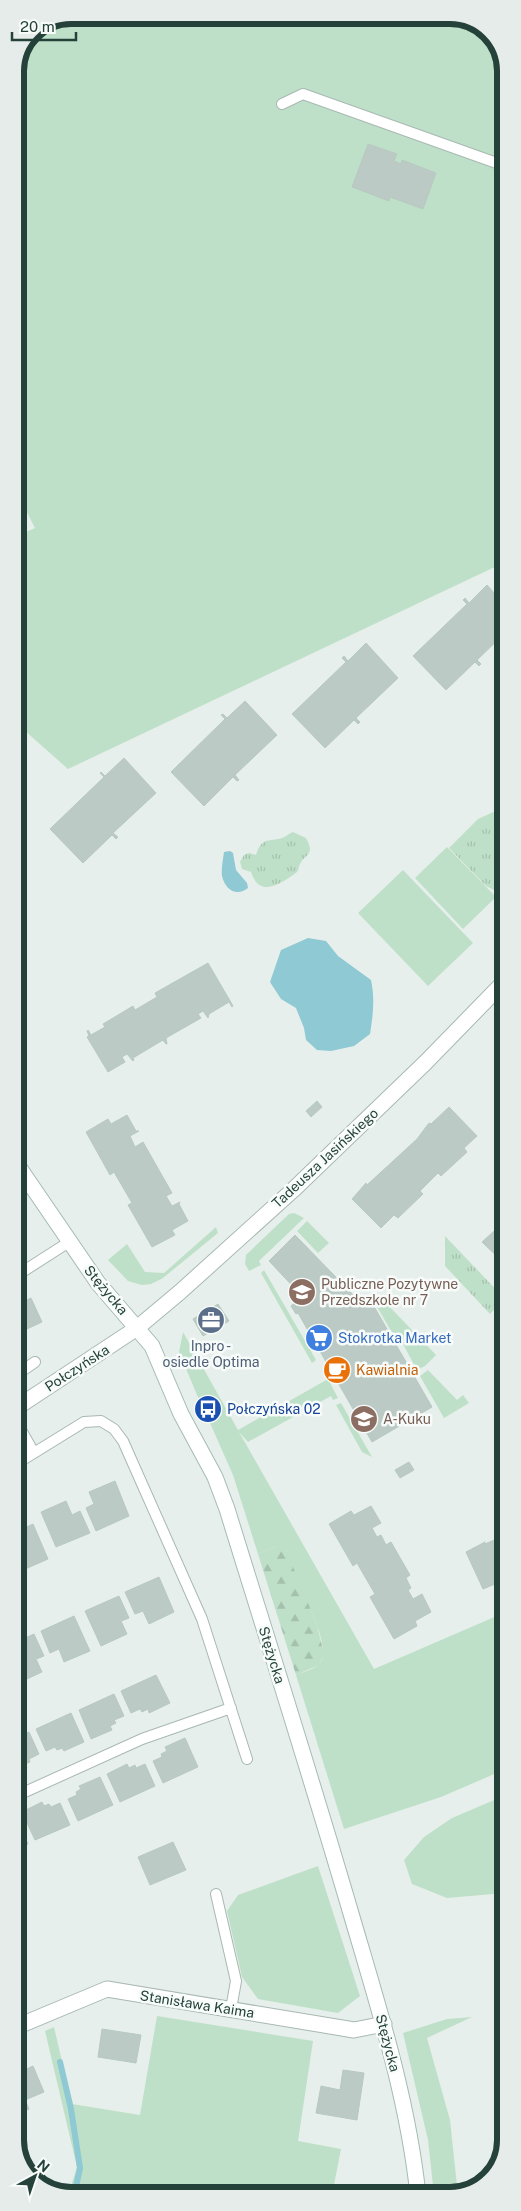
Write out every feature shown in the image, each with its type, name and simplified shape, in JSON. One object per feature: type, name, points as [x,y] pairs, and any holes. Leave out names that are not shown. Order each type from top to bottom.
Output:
[{"type":"street","name":"Tadeusza Jasińskiego","points":[[138,1328],[293,1190],[425,1063],[497,988]]},
{"type":"street","name":"Stężycka","points":[[24,1175],[98,1283],[152,1346],[181,1414],[215,1477],[227,1509],[331,1844],[384,2024],[405,2104],[417,2187]]},
{"type":"street","name":"Połczyńska","points":[[24,1403],[138,1328]]},
{"type":"street","name":"Stanisława Kaima","points":[[24,2024],[107,1989],[354,2030],[384,2024]]},
{"type":"lane","points":[[282,104],[303,94],[497,163]]},
{"type":"lane","points":[[24,1271],[69,1242]]},
{"type":"lane","points":[[24,1370],[35,1362]]},
{"type":"lane","points":[[24,1459],[84,1422],[100,1421],[114,1429],[123,1441],[202,1619],[247,1759]]},
{"type":"lane","points":[[24,1435],[34,1453]]},
{"type":"lane","points":[[24,1792],[142,1739],[231,1708]]},
{"type":"lane","points":[[216,1894],[236,1981],[231,2009]]},
{"type":"green space","points":[[71,24],[453,24],[468,27],[481,36],[491,47],[495,56],[497,71],[497,566],[68,769],[24,730],[24,533],[35,528],[24,507],[24,71],[27,53],[38,38],[53,27]]},
{"type":"green space","points":[[497,810],[497,887],[494,890],[486,886],[449,848],[478,819]]},
{"type":"green space","points":[[293,832],[306,838],[310,848],[310,852],[299,865],[297,872],[279,884],[266,887],[260,885],[255,880],[251,872],[242,869],[240,862],[244,855],[249,853],[256,855],[263,842],[283,837]]},
{"type":"green space","points":[[447,847],[496,897],[463,929],[415,878]]},
{"type":"green space","points":[[403,870],[473,943],[428,986],[358,913]]},
{"type":"green space","points":[[294,1213],[304,1218],[259,1261],[261,1265],[249,1271],[245,1264],[246,1255],[289,1214]]},
{"type":"green space","points":[[307,1221],[329,1243],[318,1253],[297,1231]]},
{"type":"green space","points":[[216,1227],[218,1233],[163,1278],[151,1284],[142,1285],[128,1281],[108,1260],[127,1244],[145,1272],[164,1273]]},
{"type":"green space","points":[[445,1236],[497,1291],[497,1307],[490,1314],[445,1266]]},
{"type":"green space","points":[[264,1270],[316,1360],[312,1363],[261,1273]]},
{"type":"green space","points":[[379,1301],[385,1302],[436,1355],[425,1366],[417,1370],[403,1344],[399,1345],[375,1303]]},
{"type":"green space","points":[[183,1332],[238,1430],[328,1379],[338,1398],[333,1400],[331,1396],[248,1442],[239,1432],[374,1669],[497,1616],[497,1773],[441,1797],[344,1829],[296,1675],[312,1669],[320,1663],[323,1653],[316,1622],[276,1546],[258,1554],[233,1475],[206,1414],[212,1411],[206,1400],[200,1402],[179,1352]]},
{"type":"green space","points":[[428,1370],[457,1400],[463,1395],[469,1403],[444,1418],[420,1376]]},
{"type":"green space","points":[[341,1403],[372,1457],[362,1452],[336,1405]]},
{"type":"green space","points":[[276,1546],[289,1557],[317,1625],[324,1654],[319,1665],[296,1675],[258,1554]]},
{"type":"green space","points":[[497,1799],[497,1894],[447,1898],[412,1884],[404,1860],[424,1837],[452,1818]]},
{"type":"green space","points":[[318,1866],[360,1996],[338,2013],[258,1999],[242,1977],[227,1911],[238,1895]]},
{"type":"green space","points":[[157,2016],[313,2041],[298,2141],[341,2149],[334,2187],[71,2187],[77,2167],[45,2031],[54,2027],[72,2104],[140,2115]]},
{"type":"green space","points":[[472,2017],[427,2038],[450,2120],[457,2186],[433,2187],[428,2140],[403,2033],[447,2019]]},
{"type":"water","points":[[230,851],[233,853],[236,870],[247,883],[248,888],[244,891],[232,891],[226,885],[222,876],[224,852]]},
{"type":"water","points":[[308,938],[326,941],[338,956],[371,980],[373,1007],[370,1034],[354,1046],[331,1051],[317,1050],[306,1040],[304,1028],[296,1008],[281,999],[270,982],[281,950]]},
{"type":"building","points":[[368,144],[397,154],[394,161],[401,164],[402,160],[436,173],[423,209],[390,197],[389,201],[352,187]]},
{"type":"building","points":[[487,585],[497,596],[497,641],[477,660],[481,664],[479,666],[475,662],[446,690],[413,656],[467,604],[463,600],[465,598],[469,603]]},
{"type":"building","points":[[366,643],[398,678],[356,718],[360,722],[358,724],[354,720],[325,748],[292,714],[346,662],[342,658],[344,656],[348,661]]},
{"type":"building","points":[[245,701],[277,735],[235,775],[239,780],[237,781],[233,777],[204,806],[171,772],[225,719],[221,715],[223,714],[227,718]]},
{"type":"building","points":[[124,758],[156,793],[113,833],[118,837],[116,839],[112,835],[83,863],[50,829],[104,777],[101,772],[105,776]]},
{"type":"building","points":[[208,963],[233,1006],[229,1002],[209,1014],[208,1018],[203,1011],[198,1014],[201,1018],[166,1038],[167,1044],[163,1040],[133,1058],[133,1061],[127,1054],[122,1057],[125,1062],[108,1072],[87,1037],[89,1036],[87,1031],[91,1035],[105,1027],[103,1024],[133,1006],[135,1010],[157,997],[155,993]]},
{"type":"building","points":[[317,1101],[322,1107],[311,1117],[306,1111]]},
{"type":"building","points":[[449,1107],[477,1136],[464,1148],[467,1152],[441,1176],[438,1173],[420,1191],[423,1194],[398,1218],[394,1215],[381,1228],[352,1199],[366,1183],[367,1185],[417,1139],[429,1123],[431,1124]]},
{"type":"building","points":[[127,1115],[136,1131],[139,1131],[130,1136],[135,1147],[143,1142],[172,1193],[166,1196],[172,1206],[180,1202],[179,1204],[188,1221],[172,1230],[175,1235],[152,1247],[128,1205],[132,1203],[114,1172],[110,1175],[86,1132],[108,1119],[111,1124]]},
{"type":"building","points":[[497,1228],[497,1256],[482,1242]]},
{"type":"building","points":[[295,1235],[365,1307],[372,1303],[432,1407],[372,1442],[298,1313],[296,1314],[291,1306],[302,1296],[269,1261]]},
{"type":"building","points":[[31,1298],[42,1322],[24,1330],[24,1301]]},
{"type":"building","name":"Inpro - osiedle Optima","points":[[218,1304],[229,1321],[203,1336],[193,1319]]},
{"type":"building","points":[[409,1462],[414,1470],[400,1478],[395,1470]]},
{"type":"building","points":[[115,1481],[129,1516],[96,1531],[86,1508],[94,1504],[89,1492]]},
{"type":"building","points":[[66,1501],[72,1515],[80,1511],[90,1533],[56,1547],[41,1512]]},
{"type":"building","points":[[371,1506],[381,1523],[372,1528],[377,1537],[381,1535],[386,1545],[391,1542],[410,1575],[406,1578],[411,1588],[408,1590],[413,1599],[422,1594],[431,1612],[415,1621],[417,1626],[394,1639],[370,1597],[375,1594],[357,1563],[353,1566],[329,1524],[351,1511],[354,1515]]},
{"type":"building","points":[[33,1524],[48,1559],[24,1570],[24,1528]]},
{"type":"building","points":[[497,1539],[497,1583],[483,1589],[466,1552],[485,1542],[485,1544]]},
{"type":"building","points":[[159,1577],[174,1612],[149,1624],[143,1611],[135,1614],[125,1592]]},
{"type":"building","points":[[119,1596],[129,1618],[121,1621],[127,1634],[101,1646],[85,1611]]},
{"type":"building","points":[[74,1616],[90,1651],[64,1662],[59,1649],[50,1653],[41,1631]]},
{"type":"building","points":[[34,1634],[44,1656],[36,1659],[42,1672],[24,1680],[24,1638]]},
{"type":"building","points":[[156,1675],[170,1703],[149,1713],[148,1709],[142,1712],[140,1709],[131,1713],[121,1691]]},
{"type":"building","points":[[114,1694],[124,1716],[114,1720],[116,1723],[110,1726],[112,1730],[91,1739],[79,1710]]},
{"type":"building","points":[[71,1713],[84,1742],[64,1751],[62,1748],[57,1750],[55,1747],[46,1751],[36,1729]]},
{"type":"building","points":[[29,1732],[39,1754],[29,1759],[30,1762],[25,1764],[27,1768],[24,1769],[24,1734]]},
{"type":"building","points":[[185,1738],[198,1767],[163,1783],[153,1761],[162,1757],[161,1754],[167,1751],[165,1747]]},
{"type":"building","points":[[127,1764],[129,1768],[135,1765],[136,1768],[145,1764],[155,1786],[120,1802],[107,1774]]},
{"type":"building","points":[[100,1777],[113,1805],[78,1821],[68,1799],[77,1795],[76,1792],[81,1789],[79,1786]]},
{"type":"building","points":[[42,1802],[44,1806],[49,1804],[51,1807],[60,1803],[70,1825],[35,1840],[24,1816],[24,1811]]},
{"type":"building","points":[[24,1835],[28,1844],[24,1846]]},
{"type":"building","points":[[173,1842],[186,1870],[150,1885],[138,1857]]},
{"type":"building","points":[[102,2029],[141,2035],[136,2063],[98,2057]]},
{"type":"building","points":[[33,2066],[44,2092],[25,2100],[29,2109],[24,2111],[24,2070]]},
{"type":"building","points":[[343,2070],[364,2073],[357,2120],[316,2113],[321,2086],[340,2090]]},
{"type":"waterway","points":[[60,2062],[71,2109],[80,2168],[76,2187]]},
{"type":"place","name":"Publiczne Pozytywne Przedszkole nr 7","points":[[302,1292]]},
{"type":"place","name":"Inpro - osiedle Optima","points":[[211,1320]]},
{"type":"place","name":"Stokrotka Market","points":[[319,1338]]},
{"type":"place","name":"Kawialnia","points":[[337,1370]]},
{"type":"place","name":"Połczyńska 02","points":[[208,1409]]},
{"type":"place","name":"A-Kuku","points":[[364,1419]]}]
